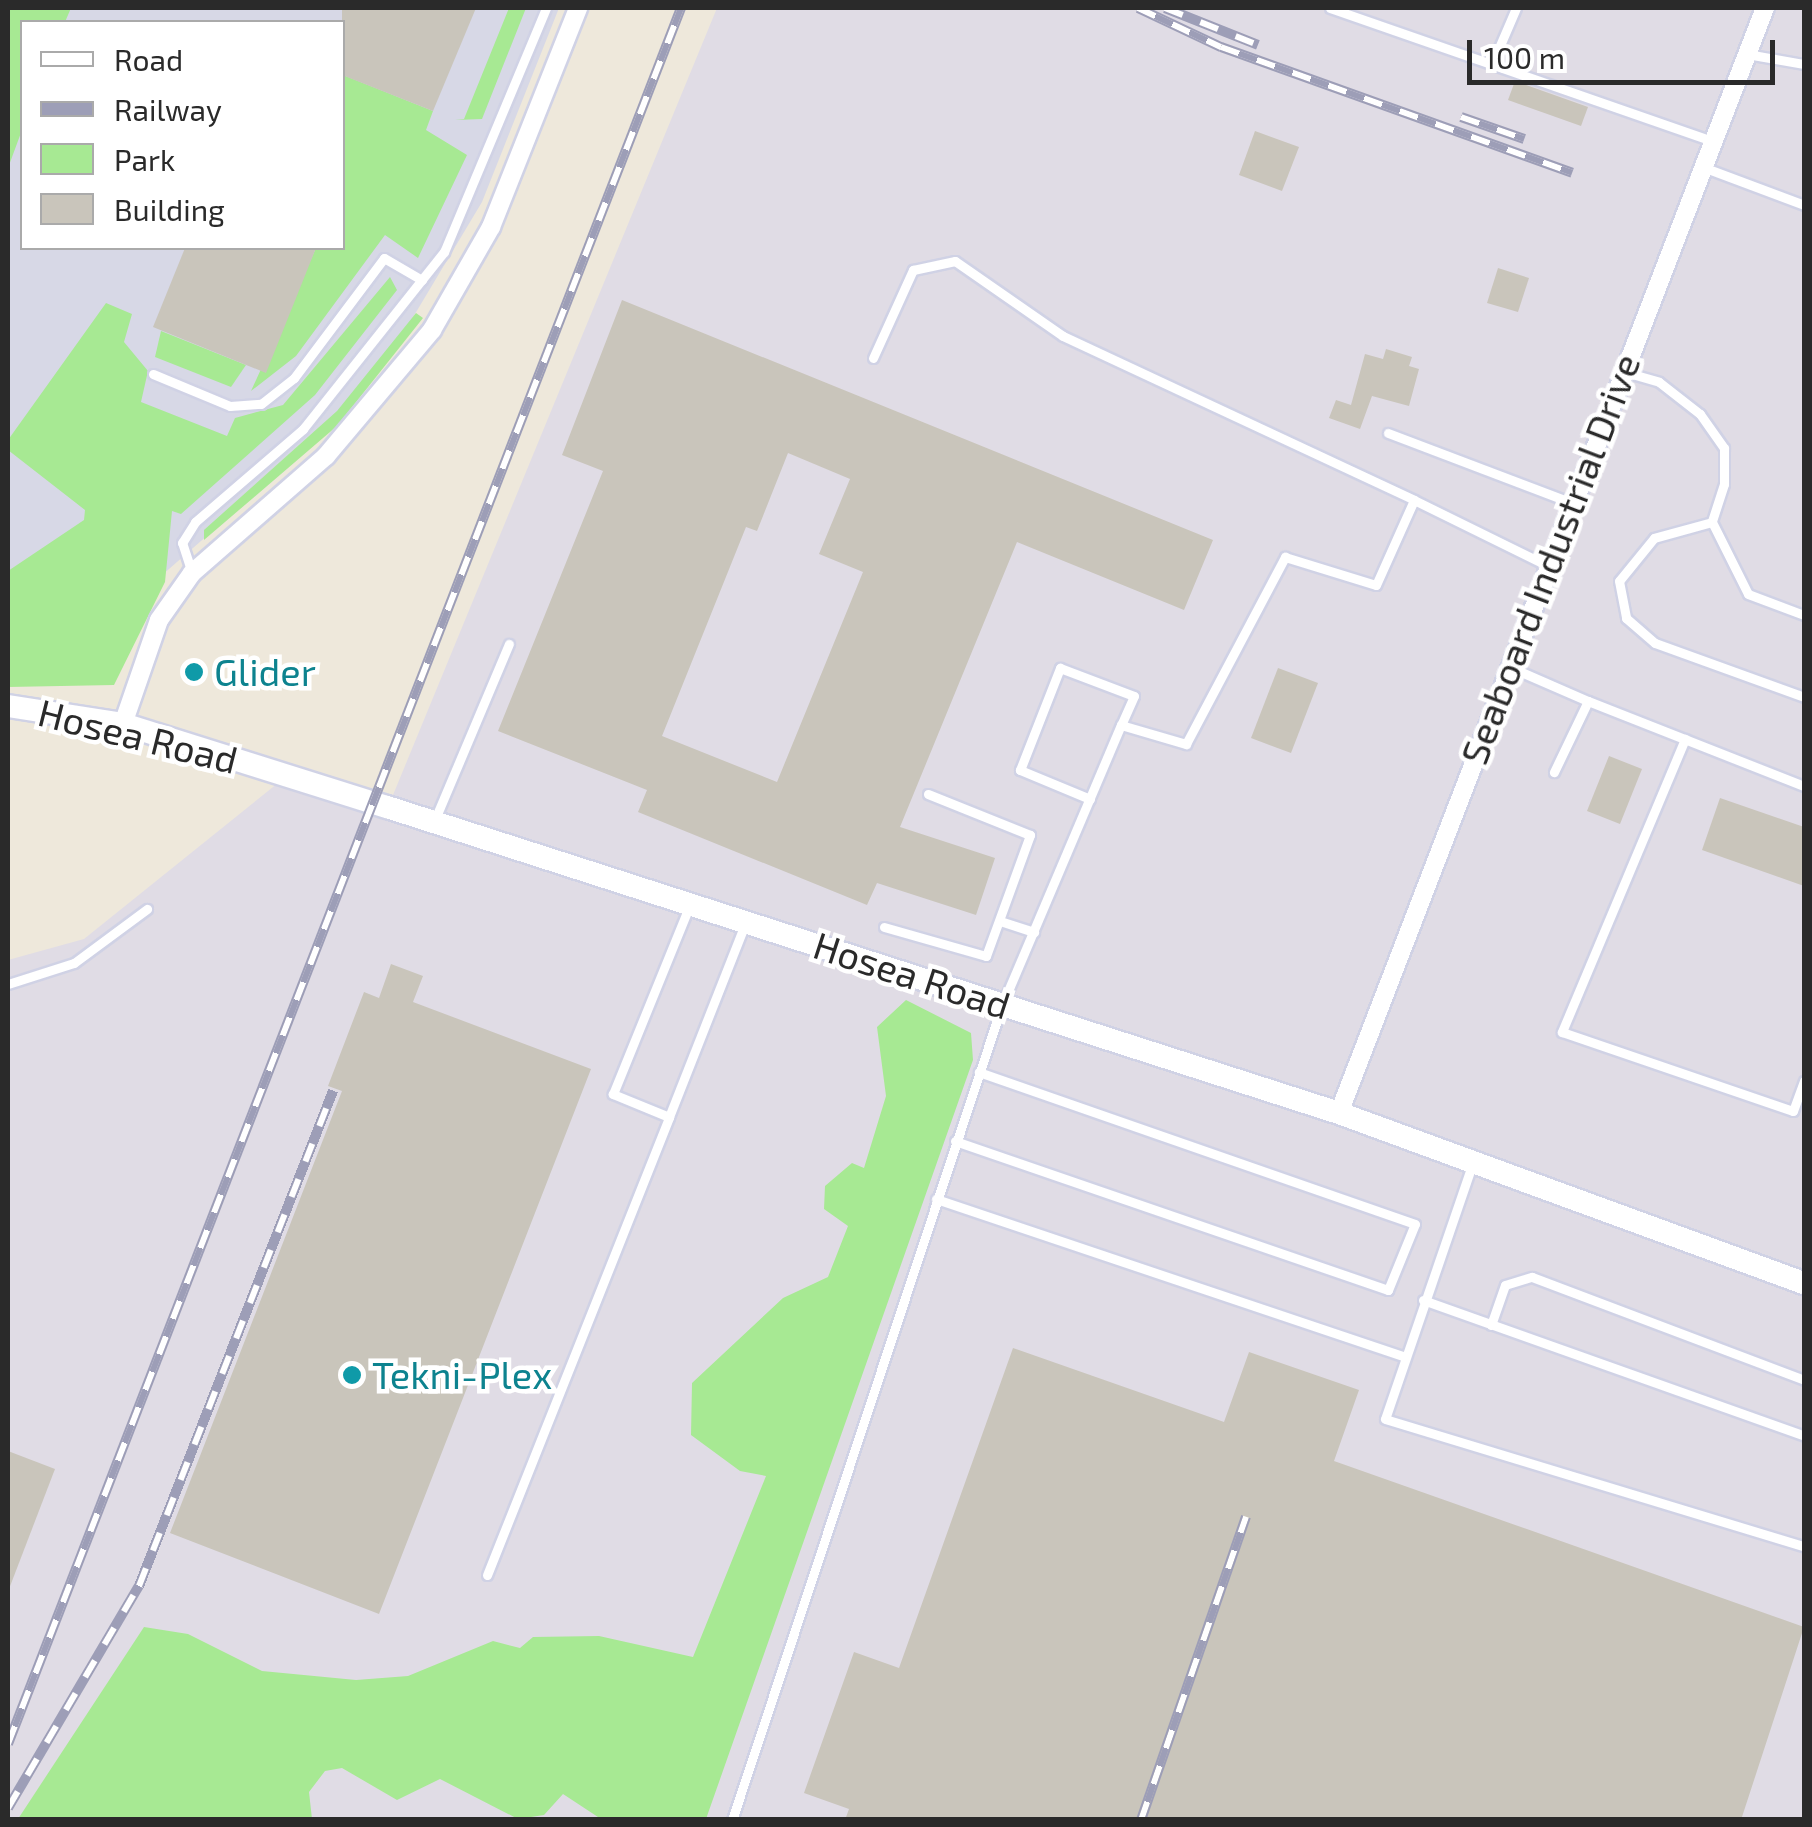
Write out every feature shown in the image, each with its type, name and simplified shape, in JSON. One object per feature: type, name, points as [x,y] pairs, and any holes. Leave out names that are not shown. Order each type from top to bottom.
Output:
[{"type":"street","points":[[123,724],[159,620],[192,573],[326,456],[432,330],[490,227],[578,8]]},
{"type":"street","name":"Seaboard Industrial Drive","points":[[1339,1113],[1710,140],[1766,8]]},
{"type":"street","name":"Hosea Road","points":[[8,706],[123,724],[690,904],[1339,1113],[1804,1283]]},
{"type":"lane","points":[[192,573],[182,543],[195,522],[303,429],[422,280],[476,186],[546,8]]},
{"type":"lane","points":[[1330,8],[1710,140]]},
{"type":"lane","points":[[1492,64],[1516,8]]},
{"type":"lane","points":[[1747,54],[1804,64]]},
{"type":"lane","points":[[1701,166],[1804,206]]},
{"type":"lane","points":[[152,374],[230,406],[261,404],[294,378],[384,258],[422,280]]},
{"type":"lane","points":[[874,358],[913,270],[955,261],[1063,336],[1548,566]]},
{"type":"lane","points":[[1622,371],[1686,403],[1724,448],[1712,522],[1748,594],[1804,615]]},
{"type":"lane","points":[[1388,432],[1572,504]]},
{"type":"lane","points":[[1122,725],[1186,744],[1284,556],[1376,584],[1414,500]]},
{"type":"lane","points":[[1712,522],[1654,538],[1619,581],[1626,618],[1656,643],[1804,697]]},
{"type":"lane","points":[[434,822],[508,644]]},
{"type":"lane","points":[[1509,667],[1804,786]]},
{"type":"lane","points":[[732,1820],[1002,1005],[1034,932],[1134,696],[1060,668],[1020,770],[1090,799]]},
{"type":"lane","points":[[1554,772],[1588,701]]},
{"type":"lane","points":[[1685,739],[1562,1032],[1793,1111],[1804,1081]]},
{"type":"lane","points":[[884,927],[986,956],[1030,835],[928,794]]},
{"type":"lane","points":[[669,1117],[614,1094],[690,904]]},
{"type":"lane","points":[[8,984],[74,963],[147,909]]},
{"type":"lane","points":[[1000,921],[1034,932]]},
{"type":"lane","points":[[486,1576],[746,922]]},
{"type":"lane","points":[[955,1141],[1388,1290],[1415,1224],[979,1072]]},
{"type":"lane","points":[[1474,1161],[1385,1419],[1804,1546]]},
{"type":"lane","points":[[936,1198],[1405,1357]]},
{"type":"lane","points":[[1491,1324],[1505,1286],[1532,1277],[1804,1380]]},
{"type":"lane","points":[[1424,1300],[1804,1436]]},
{"type":"shaded area","points":[[8,8],[559,8],[482,202],[391,354],[313,443],[161,576],[8,675]]},
{"type":"shaded area","points":[[717,8],[1804,8],[1804,1819],[8,1820],[8,960],[84,939],[283,779],[386,812]]},
{"type":"green space","points":[[8,8],[71,8],[66,20],[20,20],[20,135],[8,168]]},
{"type":"green space","points":[[509,8],[526,8],[482,119],[455,120],[464,119]]},
{"type":"green space","points":[[345,76],[433,111],[426,130],[467,155],[418,258],[385,235],[296,356],[251,391],[315,250],[345,250]]},
{"type":"green space","points":[[390,277],[397,290],[315,395],[181,514],[172,511],[165,582],[114,685],[8,687],[8,571],[84,520],[85,510],[8,450],[8,440],[106,303],[132,314],[124,342],[148,371],[141,402],[227,436],[235,418],[283,405]]},
{"type":"green space","points":[[416,313],[423,318],[337,426],[204,540],[204,530],[337,411]]},
{"type":"green space","points":[[161,331],[246,365],[231,387],[155,357]]},
{"type":"green space","points":[[906,1000],[971,1033],[973,1060],[706,1819],[601,1819],[563,1794],[544,1815],[518,1819],[440,1779],[397,1800],[342,1768],[325,1771],[309,1792],[312,1819],[18,1819],[144,1627],[188,1634],[262,1671],[356,1680],[408,1676],[493,1641],[520,1648],[533,1637],[599,1636],[693,1657],[766,1476],[740,1471],[691,1435],[692,1383],[783,1298],[828,1277],[848,1226],[824,1209],[825,1186],[852,1163],[864,1168],[886,1096],[877,1027]]},
{"type":"building","points":[[342,8],[476,8],[433,111],[345,76]]},
{"type":"building","points":[[1515,81],[1588,107],[1581,126],[1508,100]]},
{"type":"building","points":[[1255,131],[1299,147],[1282,191],[1239,175]]},
{"type":"building","points":[[184,250],[315,250],[266,373],[153,327]]},
{"type":"building","points":[[1498,268],[1529,278],[1518,312],[1487,303]]},
{"type":"building","points":[[622,300],[1213,540],[1184,610],[1017,542],[900,827],[995,858],[976,915],[877,883],[867,905],[638,812],[647,790],[498,731],[603,471],[562,455]],"holes":[[[788,453],[850,479],[819,554],[863,572],[777,782],[662,736],[746,527],[757,531]]]},
{"type":"building","points":[[1386,349],[1412,357],[1409,366],[1419,369],[1409,406],[1372,396],[1360,429],[1329,418],[1336,400],[1351,405],[1365,354],[1383,359]]},
{"type":"building","points":[[1278,668],[1318,683],[1291,753],[1251,738]]},
{"type":"building","points":[[1609,756],[1642,769],[1620,824],[1587,811]]},
{"type":"building","points":[[1720,798],[1804,827],[1804,886],[1702,850]]},
{"type":"building","name":"Tekni-Plex","points":[[391,964],[423,976],[413,1002],[591,1069],[379,1614],[170,1533],[342,1091],[328,1086],[364,992],[379,998]]},
{"type":"building","points":[[1013,1348],[1224,1422],[1249,1352],[1359,1390],[1334,1461],[1804,1627],[1741,1820],[845,1820],[849,1809],[804,1793],[854,1652],[899,1668]]},
{"type":"building","points":[[8,1451],[55,1469],[9,1589],[8,1589]]},
{"type":"railway","points":[[8,1744],[681,8]]},
{"type":"railway","points":[[1138,8],[1221,47],[1572,173]]},
{"type":"railway","points":[[1165,8],[1258,45]]},
{"type":"railway","points":[[1461,117],[1524,139]]},
{"type":"railway","points":[[8,1808],[139,1586],[333,1091]]},
{"type":"railway","points":[[1141,1820],[1246,1517]]},
{"type":"place","name":"Glider","points":[[194,672]]},
{"type":"place","name":"Tekni-Plex","points":[[352,1375]]}]
